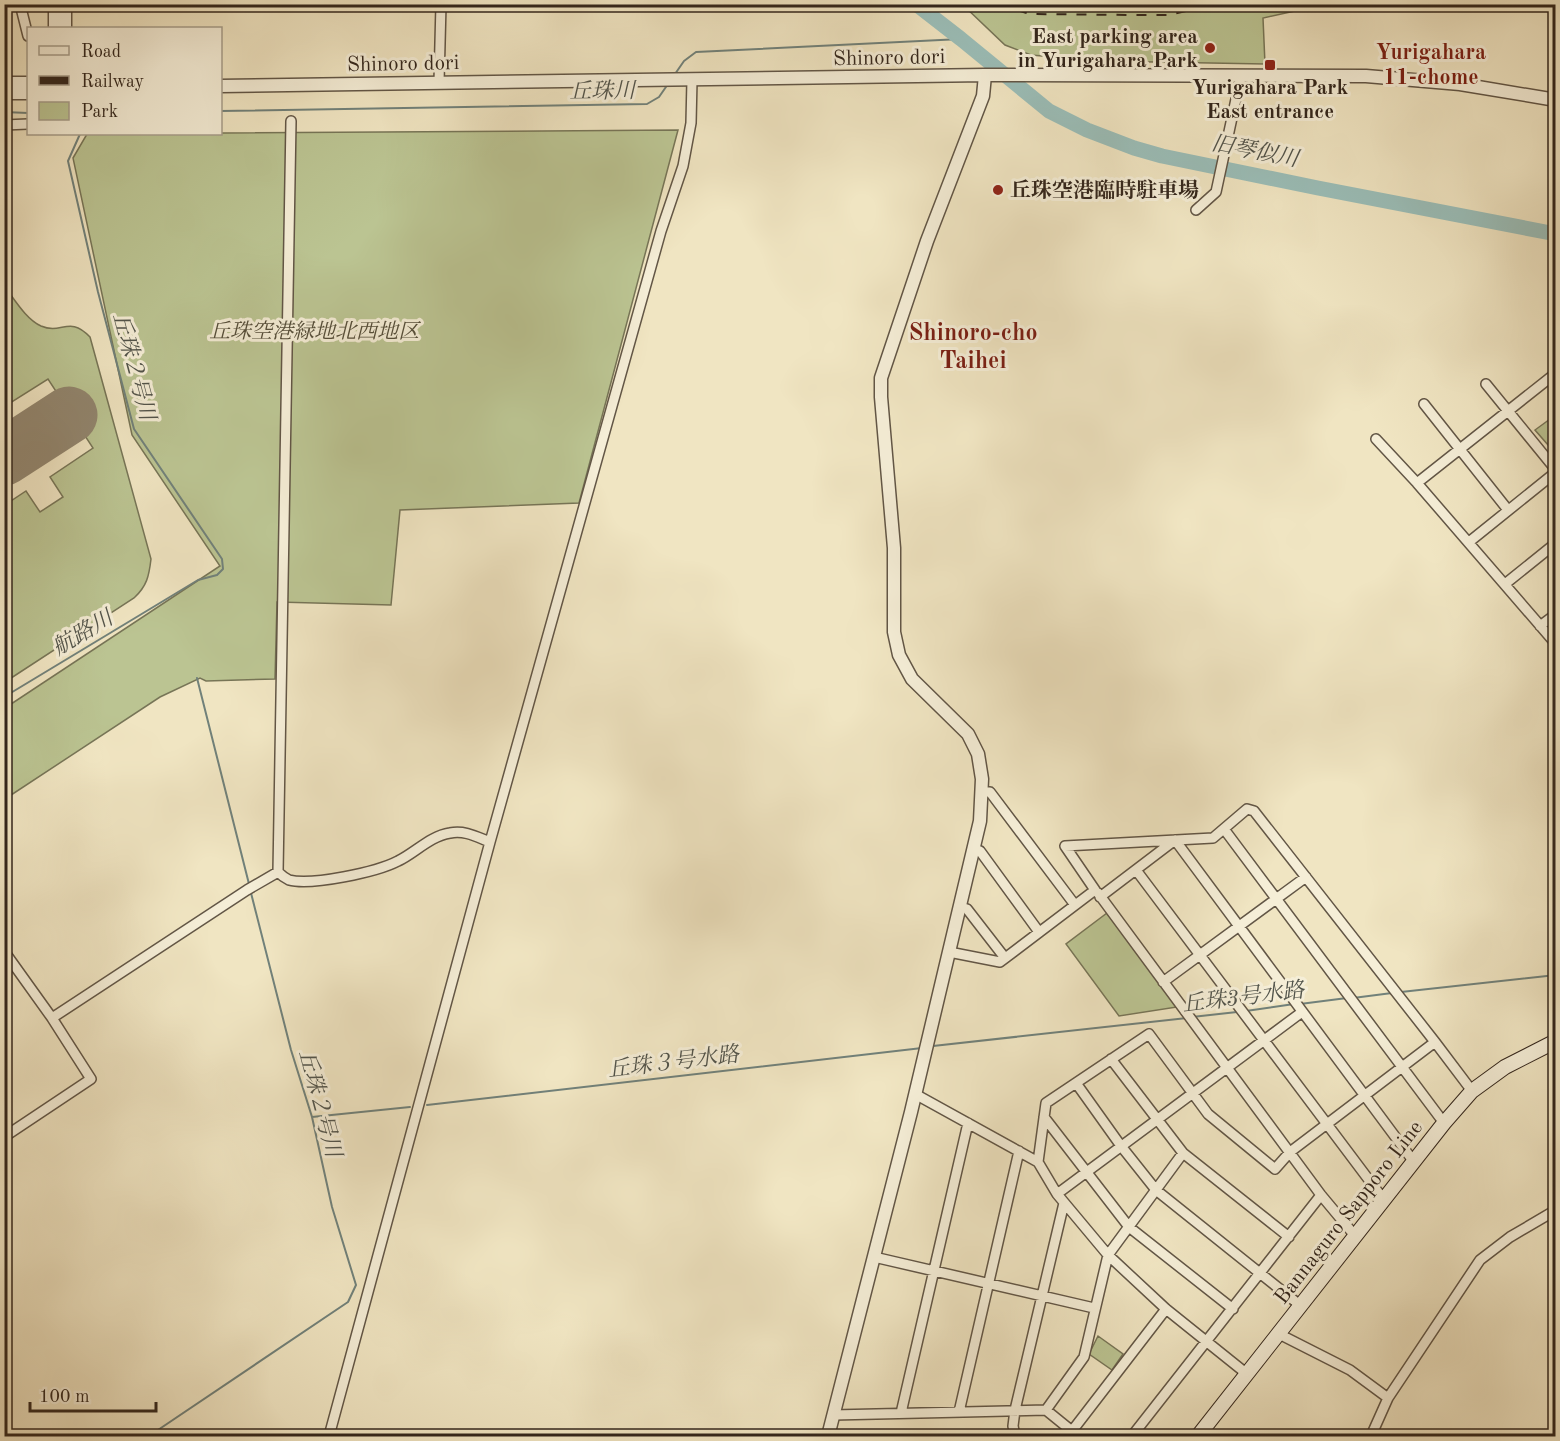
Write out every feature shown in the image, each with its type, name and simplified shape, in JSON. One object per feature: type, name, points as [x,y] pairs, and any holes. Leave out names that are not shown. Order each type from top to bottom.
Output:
[{"type":"main road","name":"Bannaguro Sapporo Line","points":[[1198,1437],[1444,1123],[1472,1091],[1505,1067],[1556,1041]]},
{"type":"street","points":[[20,4],[27,32]]},
{"type":"street","points":[[55,4],[55,27]]},
{"type":"street","points":[[65,4],[65,27]]},
{"type":"street","points":[[439,82],[441,4]]},
{"type":"street","points":[[828,1437],[915,1094],[980,821],[982,792],[978,754],[968,734],[912,679],[899,655],[894,632],[894,548],[880,397],[881,378],[956,162],[973,126],[983,96],[986,75]]},
{"type":"street","name":"Shinoro dori","points":[[222,86],[986,75],[1366,76],[1460,84],[1556,100]]},
{"type":"street","points":[[1196,210],[1216,192],[1241,76]]},
{"type":"street","points":[[329,1437],[490,842],[661,231],[683,166],[691,123],[687,80]]},
{"type":"street","points":[[4,83],[27,83]]},
{"type":"street","points":[[4,93],[27,93]]},
{"type":"street","points":[[278,872],[291,121]]},
{"type":"street","points":[[4,124],[27,124]]},
{"type":"street","points":[[1418,483],[1556,373]]},
{"type":"street","points":[[1469,542],[1556,471],[1486,384]]},
{"type":"street","points":[[1424,404],[1508,510]]},
{"type":"street","points":[[1376,439],[1418,483],[1556,644]]},
{"type":"street","points":[[1505,584],[1556,543]]},
{"type":"street","points":[[1540,626],[1556,614]]},
{"type":"street","points":[[982,792],[990,792],[1075,905]]},
{"type":"street","points":[[1356,1237],[1321,1195],[1065,846],[1213,838],[1247,809],[1254,811],[1472,1091]]},
{"type":"street","points":[[1224,829],[1444,1123]]},
{"type":"street","points":[[278,872],[288,879],[308,882],[371,870],[398,862],[426,842],[448,833],[463,832],[490,842]]},
{"type":"street","points":[[949,952],[1000,962],[1075,905],[1098,894],[1136,870],[1175,840]]},
{"type":"street","points":[[1175,840],[1414,1162]]},
{"type":"street","points":[[974,849],[980,851],[1039,933]]},
{"type":"street","points":[[1136,870],[1384,1200]]},
{"type":"street","points":[[52,1018],[278,872]]},
{"type":"street","points":[[1163,982],[1306,877]]},
{"type":"street","points":[[960,907],[966,909],[1005,958]]},
{"type":"street","points":[[4,951],[91,1078],[4,1137]]},
{"type":"street","points":[[1057,1194],[1263,1040],[1299,1007]]},
{"type":"street","points":[[1038,1162],[1046,1103],[1149,1034],[1208,1114],[1275,1169],[1290,1152],[1436,1042]]},
{"type":"street","points":[[1112,1059],[1183,1153],[1289,1237]]},
{"type":"street","points":[[1076,1083],[1156,1190],[1301,1306]]},
{"type":"street","points":[[915,1094],[1038,1162],[1057,1194],[1108,1255],[1166,1309],[1247,1374]]},
{"type":"street","points":[[1044,1117],[1129,1227],[1233,1309]]},
{"type":"street","points":[[901,1413],[969,1123]]},
{"type":"street","points":[[959,1412],[1019,1151]]},
{"type":"street","points":[[1046,1410],[1084,1357],[1108,1255],[1183,1153]]},
{"type":"street","points":[[1132,1437],[1321,1195]]},
{"type":"street","points":[[1015,1437],[1012,1426],[1015,1410],[1064,1203]]},
{"type":"street","points":[[1371,1437],[1388,1398],[1480,1260],[1510,1237],[1556,1210]]},
{"type":"street","points":[[874,1257],[1094,1308]]},
{"type":"street","points":[[833,1415],[1046,1410],[1075,1434],[1166,1309]]},
{"type":"street","points":[[1279,1334],[1350,1370],[1388,1398]]},
{"type":"green space","points":[[963,5],[1322,5],[1263,18],[1265,64],[1100,61],[1031,55],[1005,45]]},
{"type":"green space","name":"丘珠空港緑地北西地区","points":[[678,130],[579,503],[400,510],[391,605],[277,602],[275,679],[206,681],[200,678],[160,697],[5,799],[5,708],[220,566],[132,435],[73,158],[86,135],[222,135],[222,133]]},
{"type":"green space","points":[[5,287],[30,319],[41,326],[76,327],[90,337],[151,559],[147,580],[134,598],[5,682],[5,505],[26,491],[40,512],[63,497],[50,477],[93,448],[48,379],[7,405],[5,401]]},
{"type":"green space","points":[[1555,410],[1555,453],[1535,430],[1550,419],[1549,416]]},
{"type":"green space","points":[[1107,913],[1177,1007],[1119,1016],[1066,944]]},
{"type":"green space","points":[[1098,1336],[1123,1354],[1112,1370],[1089,1354]]},
{"type":"waterway","name":"旧琴似川","points":[[916,4],[1049,111],[1087,130],[1134,148],[1162,156],[1318,188],[1556,234]]},
{"type":"waterway","name":"丘珠川","points":[[675,74],[684,61],[696,52],[961,39]]},
{"type":"waterway","name":"丘珠川","points":[[222,111],[647,104],[659,97],[668,84]]},
{"type":"waterway","name":"丘珠川","points":[[4,112],[27,113]]},
{"type":"waterway","name":"丘珠２号川","points":[[4,697],[198,580],[217,575],[223,569],[222,559],[134,429],[98,292],[68,161],[80,135]]},
{"type":"waterway","name":"丘珠２号川","points":[[197,678],[249,884]]},
{"type":"waterway","name":"丘珠２号川","points":[[149,1436],[348,1302],[356,1285],[332,1207],[312,1117],[291,1050],[251,893]]},
{"type":"waterway","name":"丘珠3号水路","points":[[1401,992],[1556,975]]},
{"type":"waterway","name":"丘珠3号水路","points":[[1353,998],[1392,993]]},
{"type":"waterway","name":"丘珠3号水路","points":[[1300,1004],[1347,998]]},
{"type":"waterway","name":"丘珠3号水路","points":[[1246,1011],[1294,1004]]},
{"type":"waterway","name":"丘珠3号水路","points":[[1192,1017],[1237,1012]]},
{"type":"waterway","name":"丘珠3号水路","points":[[933,1046],[1187,1018]]},
{"type":"waterway","name":"丘珠３号水路","points":[[427,1105],[922,1048]]},
{"type":"waterway","name":"丘珠３号水路","points":[[312,1117],[410,1107]]},
{"type":"runway","points":[[4,457],[69,415]]},
{"type":"railway","points":[[998,4],[1030,14],[1129,15],[1169,15],[1191,10],[1202,4]]},
{"type":"place","name":"East parking area in Yurigahara Park","points":[[1210,48]]},
{"type":"place","name":"Yurigahara Park East entrance","points":[[1270,65]]},
{"type":"place","name":"丘珠空港臨時駐車場","points":[[998,190]]},
{"type":"district","name":"Yurigahara 11-chome","points":[[1431,64]]},
{"type":"district","name":"Shinoro-cho Taihei","points":[[973,346]]},
{"type":"water label","name":"航路川","points":[[82,632]]}]
